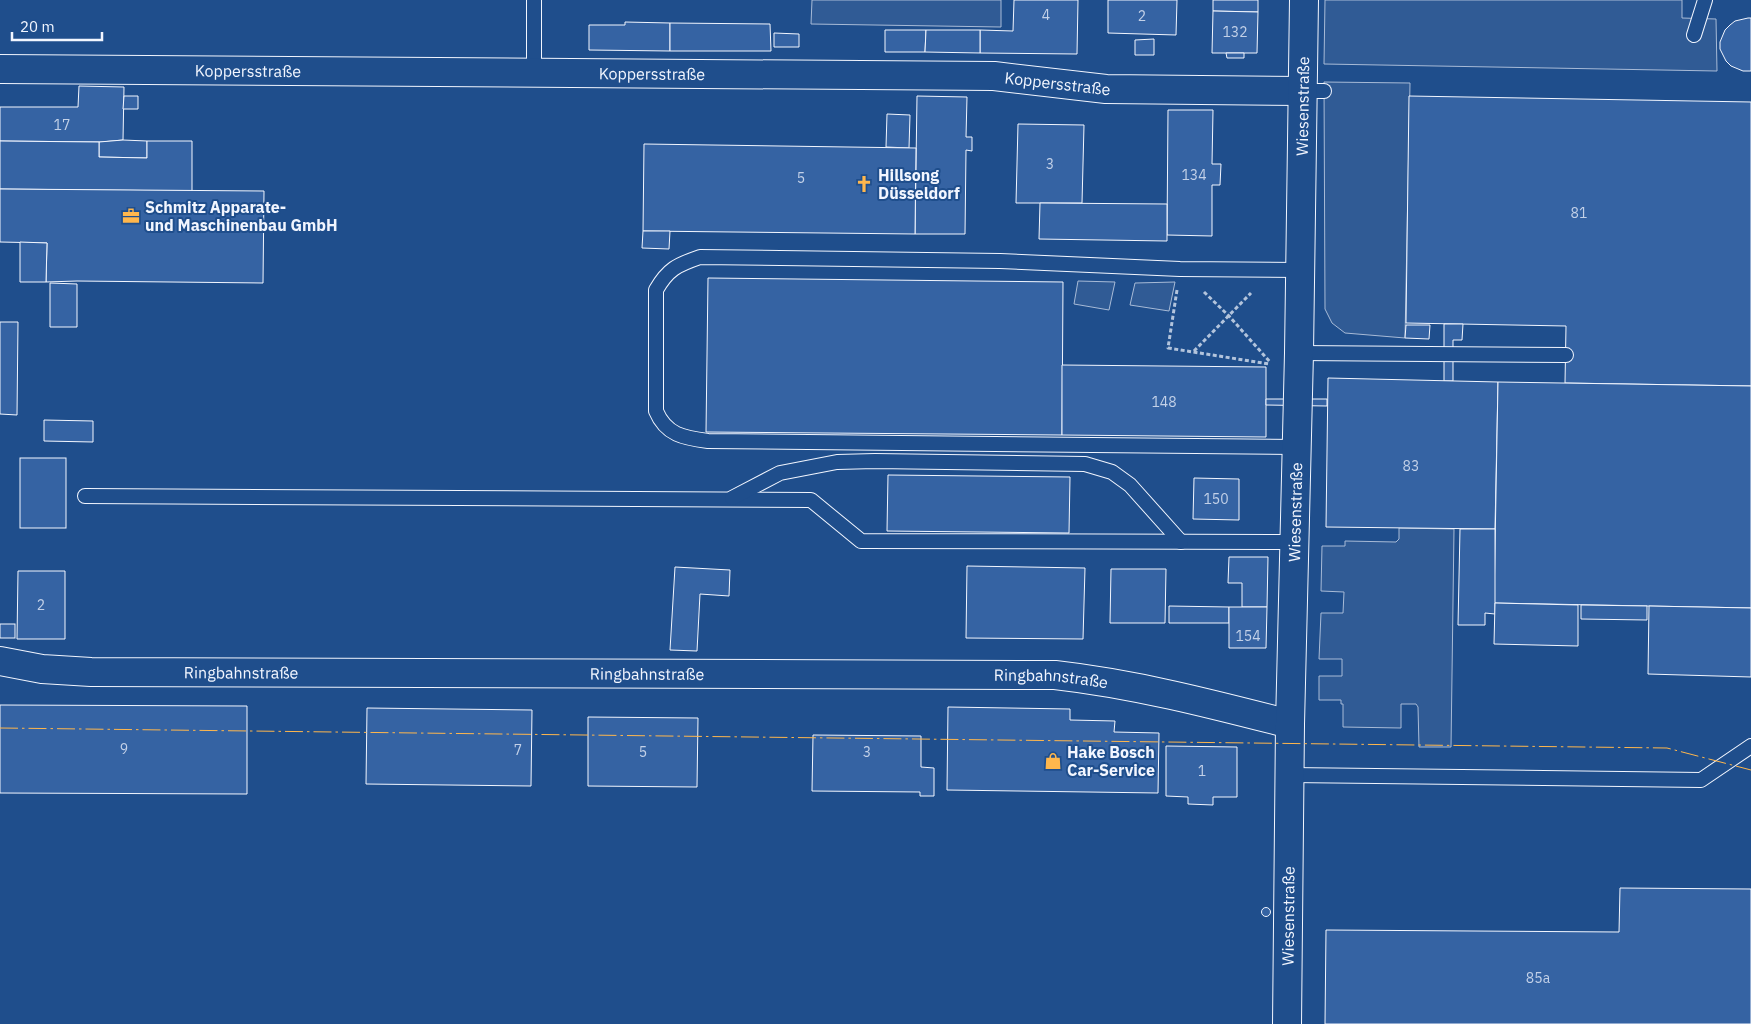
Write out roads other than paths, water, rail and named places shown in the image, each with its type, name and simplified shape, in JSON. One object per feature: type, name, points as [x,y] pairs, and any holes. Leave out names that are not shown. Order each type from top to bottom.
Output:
[{"type":"street","name":"Wiesenstraße","points":[[1287,1024],[1290,724],[1299,353],[1287,270],[1313,91],[1304,0]]},
{"type":"street","name":"Koppersstraße","points":[[0,69],[994,76],[1106,89],[1313,91]]},
{"type":"street","name":"Ringbahnstraße","points":[[0,661],[42,669],[91,672],[1055,675],[1142,688],[1290,724]]},
{"type":"lane","points":[[534,0],[534,73]]},
{"type":"lane","points":[[1694,35],[1705,0]]},
{"type":"lane","points":[[1287,270],[1180,269],[1000,261],[700,257],[677,265],[664,276],[656,290],[656,411],[660,422],[671,431],[686,438],[708,441],[1296,447]]},
{"type":"lane","points":[[1299,353],[1566,354]]},
{"type":"lane","points":[[729,499],[780,473],[837,462],[1085,464],[1112,472],[1130,485],[1181,542]]},
{"type":"lane","points":[[85,496],[811,500],[861,541],[1294,542]]},
{"type":"lane","points":[[1290,775],[1701,780],[1751,746]]},
{"type":"place","name":"Hillsong Düsseldorf","points":[[864,184]]},
{"type":"place","name":"Schmitz Apparate- und Maschinenbau GmbH","points":[[131,216]]},
{"type":"place","name":"Hake Bosch Car-Service","points":[[1053,761]]}]
